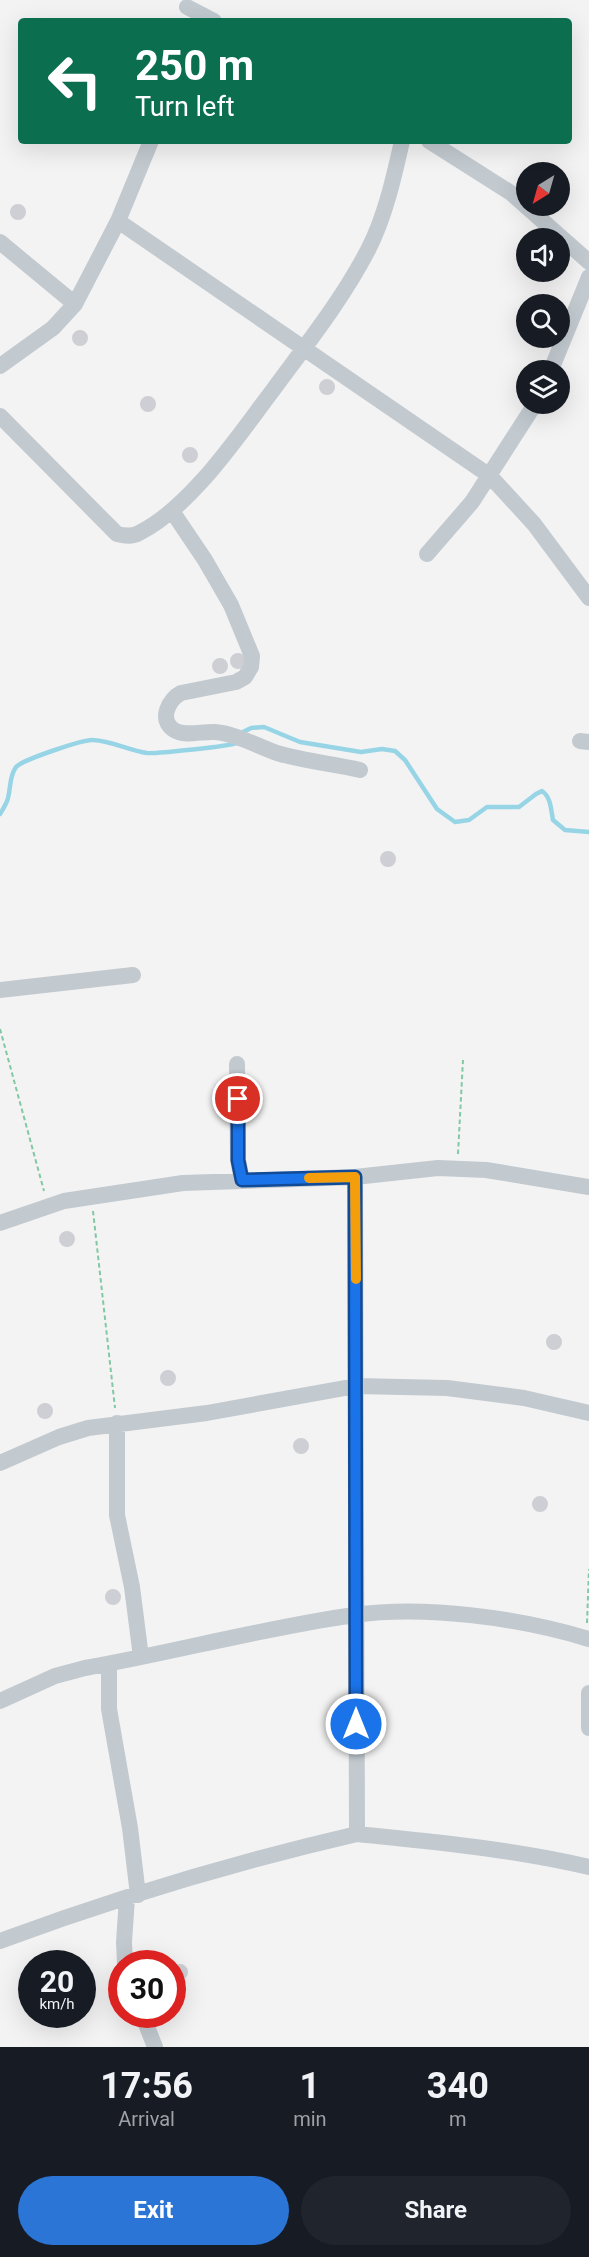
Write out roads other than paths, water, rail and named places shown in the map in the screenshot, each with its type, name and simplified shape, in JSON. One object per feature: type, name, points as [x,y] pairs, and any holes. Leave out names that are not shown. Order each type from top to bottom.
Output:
[{"type":"street","points":[[187,10],[207,18]]},
{"type":"street","points":[[0,366],[53,328],[75,304],[118,220],[150,144]]},
{"type":"street","points":[[0,416],[117,534],[128,536],[139,534],[172,511],[223,455],[304,349],[352,278],[369,249],[383,212],[401,144]]},
{"type":"street","points":[[434,144],[511,193],[589,262]]},
{"type":"street","points":[[118,220],[490,476],[534,524],[589,598]]},
{"type":"street","points":[[0,242],[75,304]]},
{"type":"street","points":[[555,360],[589,277]]},
{"type":"street","points":[[427,554],[472,502],[529,414]]},
{"type":"street","points":[[172,511],[205,560],[231,605],[252,656],[251,667],[244,677],[236,682],[182,693],[173,697],[167,708],[168,724],[173,730],[181,733],[226,734],[280,754],[360,770]]},
{"type":"street","points":[[0,990],[134,975]]},
{"type":"street","points":[[237,1064],[238,1160],[242,1180]]},
{"type":"street","points":[[0,1223],[64,1201],[183,1183],[355,1177],[438,1168],[486,1170],[589,1187]]},
{"type":"street","points":[[355,1177],[357,1834]]},
{"type":"street","points":[[0,1463],[59,1437],[88,1428],[207,1413],[356,1386],[447,1388],[524,1398],[589,1413]]},
{"type":"street","points":[[117,1423],[117,1515],[132,1587],[141,1657]]},
{"type":"street","points":[[0,1701],[55,1676],[85,1668],[356,1615],[457,1614],[521,1623],[588,1643]]},
{"type":"street","points":[[109,1664],[109,1709],[130,1828],[132,1897],[124,1950]]},
{"type":"street","points":[[589,1693],[589,1728]]},
{"type":"street","points":[[0,1941],[90,1908],[253,1860],[357,1834],[473,1847],[561,1860],[589,1867]]},
{"type":"street","points":[[148,2028],[155,2047]]},
{"type":"waterway","points":[[243,732],[251,728],[264,727],[300,742],[361,752],[382,749],[395,751],[405,760],[437,809],[455,822],[469,820],[487,807],[519,807],[542,791],[549,800],[553,820],[565,830],[589,832]]},
{"type":"waterway","points":[[0,814],[7,800],[11,778],[16,767],[66,746],[93,740],[153,753],[237,743]]}]
